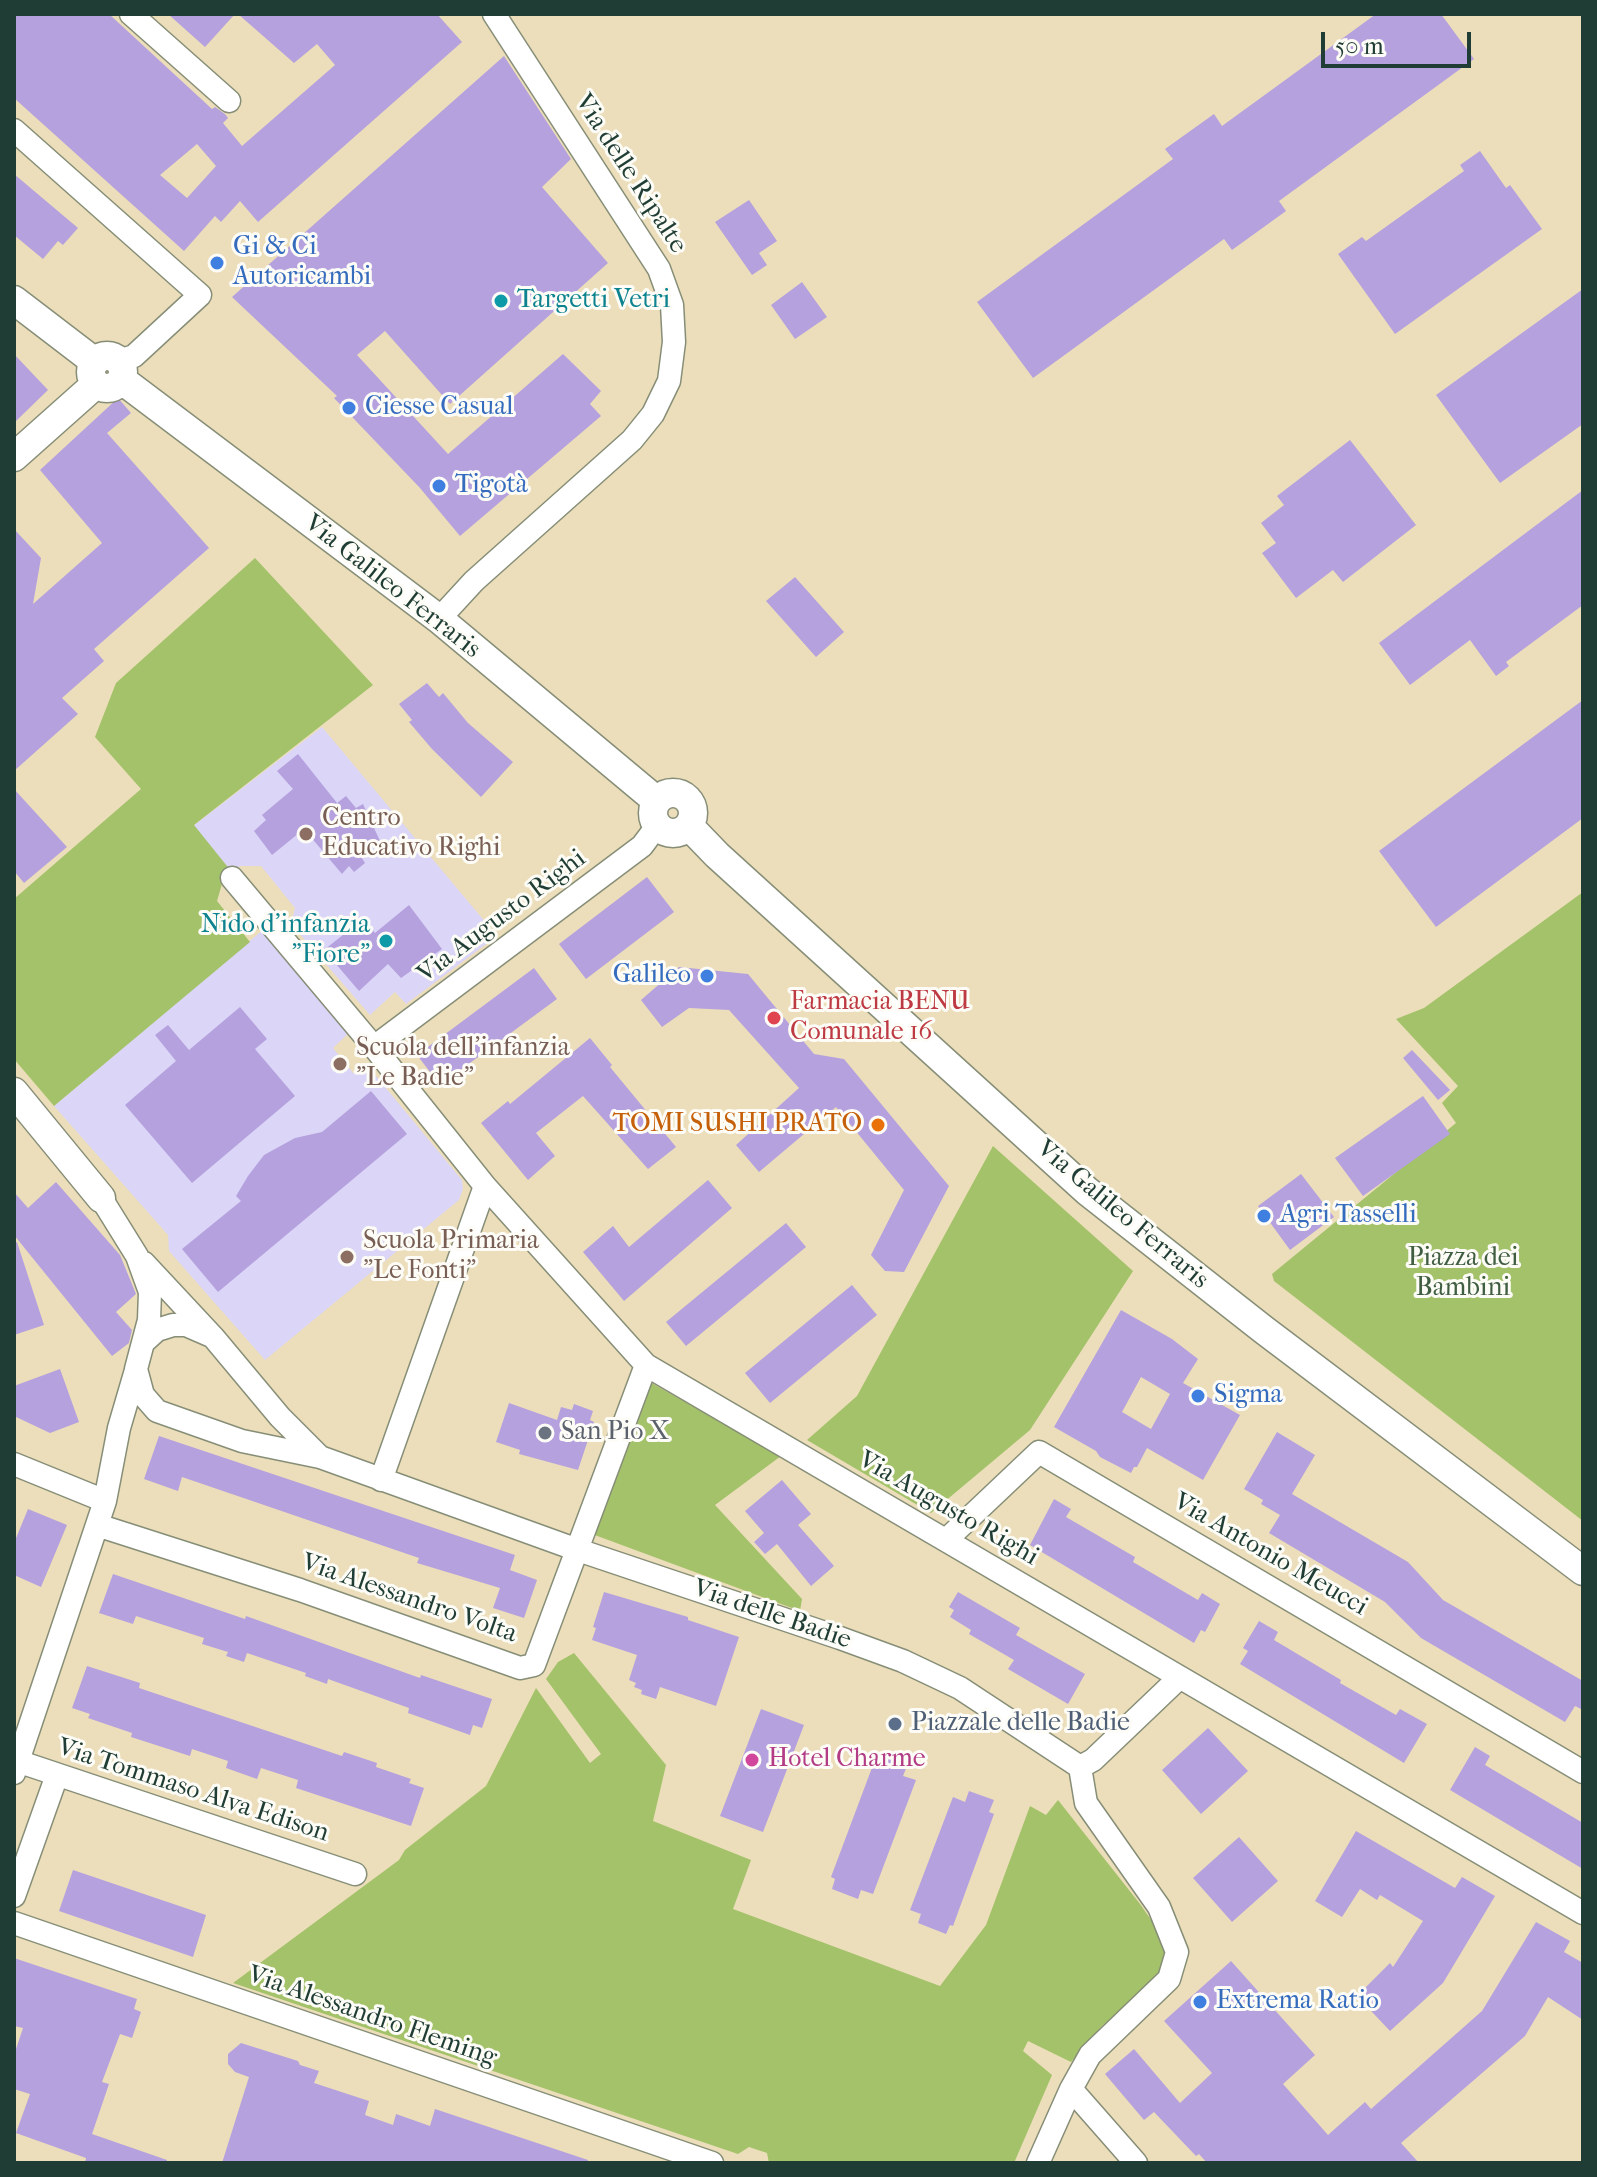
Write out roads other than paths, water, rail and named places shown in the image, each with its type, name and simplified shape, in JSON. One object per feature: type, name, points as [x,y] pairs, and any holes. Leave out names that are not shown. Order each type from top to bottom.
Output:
[{"type":"street","points":[[131,14],[229,101]]},
{"type":"street","name":"Via delle Ripalte","points":[[439,619],[474,581],[632,440],[653,414],[669,381],[674,342],[672,305],[659,269],[494,14]]},
{"type":"street","points":[[14,130],[200,295],[134,356],[108,372],[14,457]]},
{"type":"street","name":"Via Galileo Ferraris","points":[[14,300],[439,619],[657,813],[671,793],[687,798],[693,810],[689,826],[717,855],[1087,1191],[1264,1330],[1583,1571]]},
{"type":"street","name":"Via Augusto Righi","points":[[374,1047],[642,846],[657,813]]},
{"type":"street","name":"Via Augusto Righi","points":[[232,878],[374,1047],[485,1186],[646,1365],[1583,1913]]},
{"type":"street","name":"Via delle Badie","points":[[14,1092],[101,1198],[137,1256],[320,1457]]},
{"type":"street","points":[[381,1480],[485,1186]]},
{"type":"street","name":"Via delle Badie","points":[[15,1765],[105,1501],[120,1424],[145,1341],[150,1292],[137,1256]]},
{"type":"street","points":[[145,1341],[157,1330],[173,1325],[186,1325],[214,1338]]},
{"type":"street","name":"Via Alessandro Volta","points":[[97,1525],[300,1590],[520,1668],[534,1665],[646,1365]]},
{"type":"street","points":[[136,1369],[143,1395],[157,1411]]},
{"type":"street","points":[[242,1441],[263,1430],[268,1401]]},
{"type":"street","points":[[120,1424],[130,1412],[157,1411]]},
{"type":"street","name":"Via delle Badie","points":[[157,1411],[242,1441],[320,1457],[575,1549],[903,1661],[960,1688],[1080,1767]]},
{"type":"street","name":"Via Antonio Meucci","points":[[946,1540],[1039,1452],[1583,1772]]},
{"type":"street","points":[[14,1464],[105,1501]]},
{"type":"street","points":[[1038,2163],[1090,2055],[1169,1979],[1177,1952],[1159,1907],[1086,1803],[1080,1767],[1093,1760],[1179,1678]]},
{"type":"street","name":"Via Tommaso Alva Edison","points":[[15,1765],[57,1775],[355,1874]]},
{"type":"street","points":[[14,1896],[57,1775]]},
{"type":"street","name":"Via Alessandro Fleming","points":[[14,1923],[658,2154],[712,2163]]},
{"type":"street","points":[[1071,2089],[1136,2163]]},
{"type":"place","name":"Gi & Ci Autoricambi","points":[[217,263]]},
{"type":"place","name":"Targetti Vetri","points":[[501,301]]},
{"type":"place","name":"Ciesse Casual","points":[[349,408]]},
{"type":"place","name":"Tigotà","points":[[439,486]]},
{"type":"place","name":"Centro Educativo Righi","points":[[306,834]]},
{"type":"place","name":"Nido d'infanzia \"Fiore\"","points":[[386,941]]},
{"type":"place","name":"Galileo","points":[[707,976]]},
{"type":"place","name":"Farmacia BENU Comunale 16","points":[[774,1018]]},
{"type":"place","name":"Scuola dell'infanzia \"Le Badie\"","points":[[340,1064]]},
{"type":"place","name":"TOMI SUSHI PRATO","points":[[878,1125]]},
{"type":"place","name":"Agri Tasselli","points":[[1264,1216]]},
{"type":"place","name":"Scuola Primaria \"Le Fonti\"","points":[[347,1257]]},
{"type":"place","name":"Sigma","points":[[1198,1396]]},
{"type":"place","name":"San Pio X","points":[[545,1433]]},
{"type":"place","name":"Piazzale delle Badie","points":[[895,1724]]},
{"type":"place","name":"Hotel Charme","points":[[752,1760]]},
{"type":"place","name":"Extrema Ratio","points":[[1200,2002]]},
{"type":"park label","name":"Piazza dei Bambini","points":[[1463,1274]]}]
